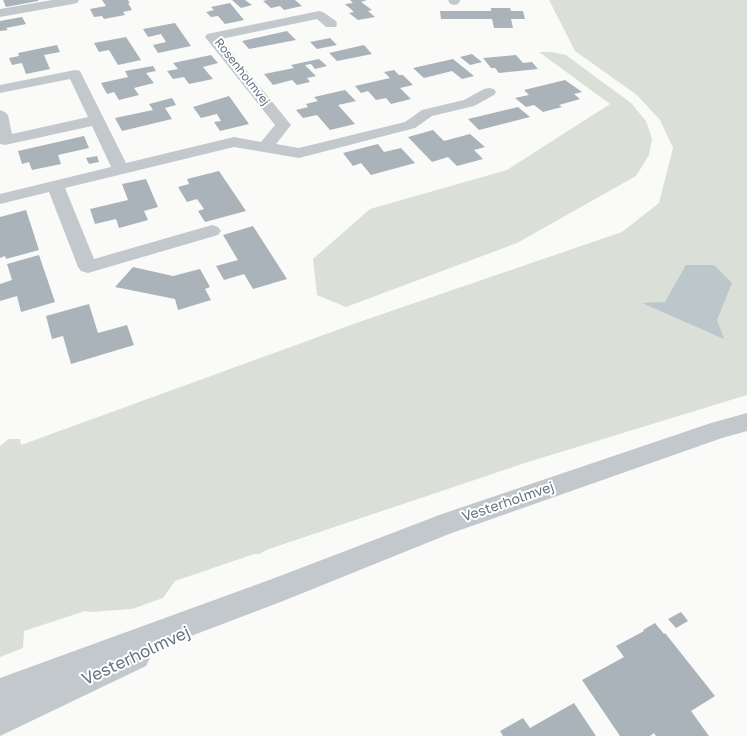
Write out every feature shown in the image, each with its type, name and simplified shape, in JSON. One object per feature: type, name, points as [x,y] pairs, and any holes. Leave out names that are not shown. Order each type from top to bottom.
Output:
[{"type":"street","points":[[0,13],[65,1]]},
{"type":"street","name":"Rosenholmvej","points":[[265,147],[283,125],[212,37],[319,15],[331,24]]},
{"type":"street","points":[[0,89],[75,74],[121,170]]},
{"type":"street","points":[[0,199],[234,142],[298,154],[410,125],[427,113],[469,102],[489,92]]},
{"type":"street","points":[[0,114],[6,140],[97,120]]},
{"type":"street","points":[[55,185],[88,267],[212,231]]},
{"type":"street","name":"Vesterholmvej","points":[[0,693],[273,592],[442,525],[719,430],[747,422]]},
{"type":"street","name":"Vesterholmvej","points":[[0,720],[273,592]]},
{"type":"shaded area","points":[[549,0],[747,0],[747,395],[528,462],[269,549],[259,554],[254,554],[175,581],[163,598],[132,609],[91,612],[85,611],[24,631],[23,648],[0,657],[0,446],[9,439],[20,439],[21,445],[362,321],[622,232],[659,203],[673,148],[660,120],[637,95],[575,51]]},
{"type":"shaded area","points":[[539,52],[552,52],[566,55],[631,103],[646,121],[652,139],[649,155],[636,176],[517,243],[346,307],[317,295],[313,259],[370,209],[507,170],[610,104]]},
{"type":"shaded area","points":[[686,265],[714,265],[732,283],[717,320],[724,339],[642,303],[665,302]]},
{"type":"building","points":[[3,0],[38,0],[38,1],[6,7]]},
{"type":"building","points":[[102,0],[128,0],[132,10],[123,12],[125,15],[104,19],[102,16],[94,17],[90,9],[106,6]]},
{"type":"building","points":[[232,0],[245,0],[252,5],[241,8]]},
{"type":"building","points":[[295,0],[302,6],[284,10],[280,6],[271,8],[263,1]]},
{"type":"building","points":[[350,0],[367,0],[361,2],[372,10],[368,11],[375,17],[358,20],[349,13],[354,12],[345,4],[353,3]]},
{"type":"building","points":[[230,3],[244,20],[225,24],[218,16],[211,17],[206,12],[214,10],[211,7]]},
{"type":"building","points":[[491,8],[510,8],[511,11],[523,11],[525,19],[511,19],[513,28],[494,28],[492,19],[441,19],[440,11],[491,11]]},
{"type":"building","points":[[22,17],[26,24],[6,28],[8,30],[0,31],[0,21]]},
{"type":"building","points":[[175,23],[191,46],[158,53],[153,45],[166,42],[161,34],[148,37],[143,29]]},
{"type":"building","points":[[287,31],[296,40],[249,49],[242,41]]},
{"type":"building","points":[[126,37],[141,60],[118,65],[109,50],[99,52],[94,43]]},
{"type":"building","points":[[330,38],[337,45],[317,49],[310,42]]},
{"type":"building","points":[[57,45],[60,52],[44,55],[50,69],[26,74],[22,63],[12,65],[9,58],[19,56],[18,53]]},
{"type":"building","points":[[364,45],[372,54],[337,61],[329,53]]},
{"type":"building","points":[[472,54],[482,62],[470,65],[460,57]]},
{"type":"building","points":[[211,55],[218,63],[203,67],[213,79],[189,84],[184,77],[173,79],[167,71],[178,69],[173,63]]},
{"type":"building","points":[[516,55],[523,63],[532,62],[538,69],[499,73],[495,68],[491,68],[483,58]]},
{"type":"building","points":[[319,59],[327,66],[315,69],[311,64],[305,65],[316,76],[307,78],[310,82],[297,85],[292,80],[273,85],[264,74],[294,68],[291,65]]},
{"type":"building","points":[[453,59],[474,76],[462,79],[452,71],[424,78],[413,68]]},
{"type":"building","points":[[153,66],[156,71],[146,73],[154,83],[134,88],[139,95],[119,100],[114,92],[107,94],[101,83],[128,77],[125,71]]},
{"type":"building","points":[[394,70],[399,75],[403,75],[413,85],[400,88],[411,99],[391,104],[386,98],[376,100],[368,91],[361,93],[355,86],[390,78],[384,72]]},
{"type":"building","points":[[565,80],[582,92],[574,94],[580,99],[559,105],[562,107],[543,112],[534,105],[526,107],[515,98],[529,95],[524,90]]},
{"type":"building","points":[[345,90],[356,101],[338,105],[355,124],[330,130],[317,115],[303,118],[296,110],[308,107],[306,104],[318,101],[314,97]]},
{"type":"building","points":[[229,96],[249,124],[220,131],[214,122],[221,121],[217,114],[201,118],[193,107]]},
{"type":"building","points":[[172,98],[176,105],[165,108],[172,119],[122,131],[115,118],[153,110],[149,104]]},
{"type":"building","points":[[518,107],[530,117],[479,130],[468,119]]},
{"type":"building","points":[[433,130],[444,141],[470,134],[485,147],[474,150],[483,159],[457,166],[448,157],[432,162],[408,137]]},
{"type":"building","points":[[84,136],[89,148],[58,155],[61,164],[32,170],[29,162],[22,164],[18,151]]},
{"type":"building","points":[[378,144],[384,152],[401,148],[415,163],[371,175],[361,163],[353,166],[343,153]]},
{"type":"building","points":[[97,156],[99,162],[89,164],[86,158]]},
{"type":"building","points":[[219,171],[246,211],[205,222],[198,211],[204,209],[197,199],[187,202],[178,187],[189,184],[187,179]]},
{"type":"building","points":[[146,179],[158,207],[144,211],[148,220],[119,228],[116,219],[95,224],[90,209],[128,200],[122,184]]},
{"type":"building","points":[[26,210],[39,250],[6,259],[5,256],[0,258],[0,217]]},
{"type":"building","points":[[253,226],[287,279],[253,289],[244,274],[224,280],[216,266],[238,260],[223,235]]},
{"type":"building","points":[[39,255],[55,302],[21,312],[17,296],[0,301],[0,284],[12,280],[7,264]]},
{"type":"building","points":[[133,267],[173,276],[200,269],[210,287],[205,289],[211,300],[178,310],[175,299],[115,287]]},
{"type":"building","points":[[89,304],[98,333],[127,325],[134,345],[71,364],[63,336],[52,339],[46,316]]},
{"type":"building","points":[[681,612],[688,621],[676,628],[668,619]]},
{"type":"building","points":[[655,623],[664,634],[665,633],[715,696],[691,711],[709,736],[656,736],[654,733],[650,736],[620,736],[582,680],[624,657],[616,646],[644,631],[643,630]]},
{"type":"building","points":[[574,703],[596,736],[503,736],[500,731],[523,718],[530,728]]}]
